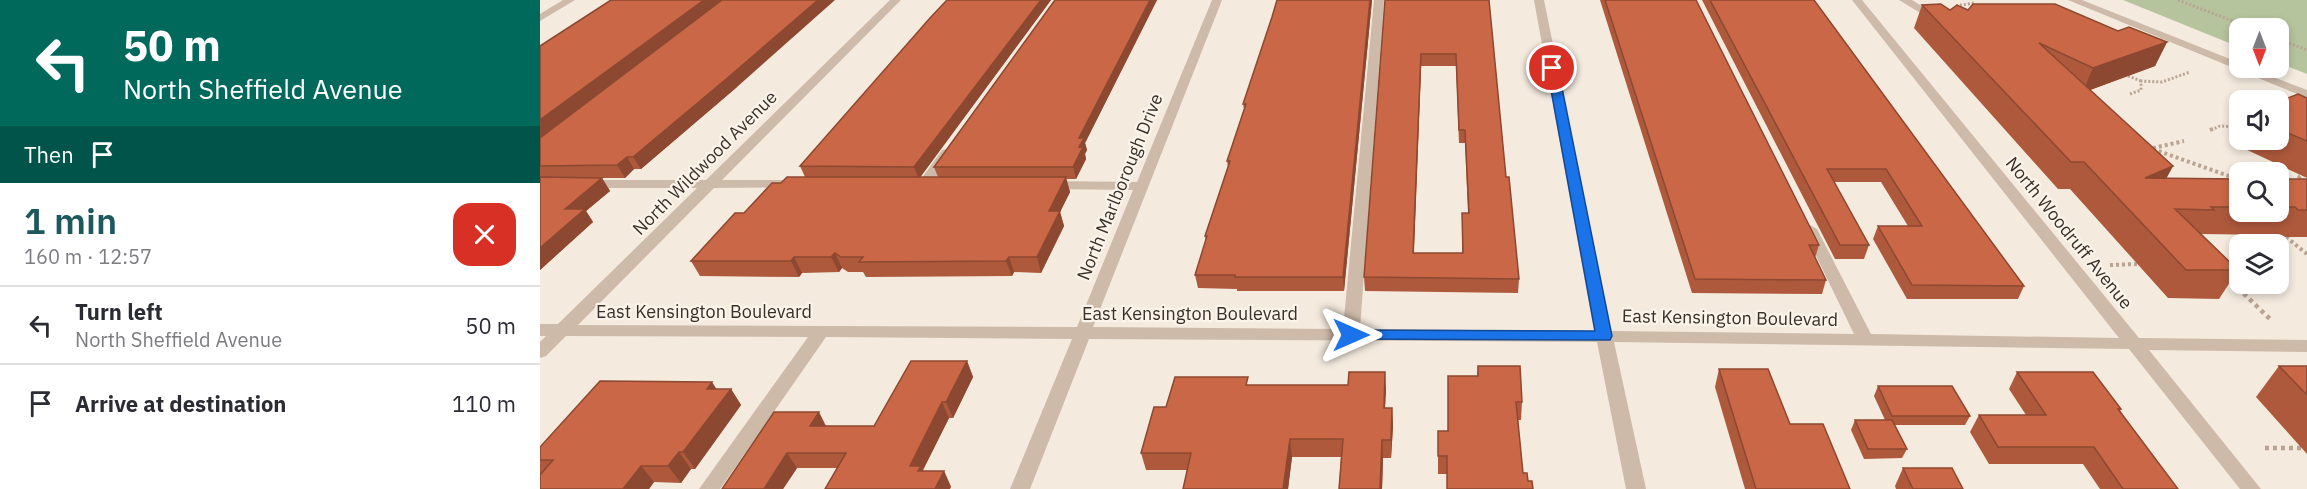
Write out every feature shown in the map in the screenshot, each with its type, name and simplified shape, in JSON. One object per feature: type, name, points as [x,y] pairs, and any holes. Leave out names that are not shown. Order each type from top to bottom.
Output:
[{"type":"street","points":[[540,18],[570,0]]},
{"type":"street","name":"North Wildwood Avenue","points":[[540,352],[896,0]]},
{"type":"street","name":"North Marlborough Drive","points":[[1020,489],[1217,0]]},
{"type":"street","points":[[1351,335],[1379,0]]},
{"type":"street","points":[[1539,0],[1636,489]]},
{"type":"street","name":"North Woodruff Avenue","points":[[1857,0],[2251,489]]},
{"type":"street","points":[[1904,0],[1936,18]]},
{"type":"street","points":[[2073,0],[2229,63]]},
{"type":"street","points":[[2267,78],[2307,94]]},
{"type":"street","points":[[947,185],[919,184],[952,146]]},
{"type":"street","points":[[574,184],[800,184]]},
{"type":"street","points":[[1038,185],[1142,186]]},
{"type":"street","points":[[1806,221],[1865,339]]},
{"type":"street","name":"East Kensington Boulevard","points":[[540,330],[1604,336],[2307,346]]},
{"type":"street","points":[[710,489],[821,332]]},
{"type":"path","points":[[2178,0],[2229,20]]},
{"type":"path","points":[[1956,6],[1974,3]]},
{"type":"path","points":[[1950,4],[1964,11]]},
{"type":"path","points":[[2289,43],[2307,50]]},
{"type":"path","points":[[2128,76],[2141,81],[2162,82],[2190,72]]},
{"type":"path","points":[[2130,94],[2141,90],[2141,81]]},
{"type":"path","points":[[2210,130],[2220,126],[2229,126]]},
{"type":"path","points":[[2184,141],[2151,148],[2229,176]]},
{"type":"path","points":[[2296,187],[2297,180],[2307,172]]},
{"type":"path","points":[[2289,239],[2307,254]]},
{"type":"path","points":[[2110,265],[2138,264]]},
{"type":"path","points":[[2220,274],[2235,284],[2271,320]]},
{"type":"path","points":[[2265,448],[2301,448]]},
{"type":"green space","points":[[2123,0],[2307,0],[2307,74],[2289,67],[2289,18],[2229,18],[2229,43]]},
{"type":"building","points":[[611,0],[704,0],[540,120],[540,46]]},
{"type":"building","points":[[722,0],[818,0],[633,157],[627,157],[617,165],[540,166],[540,138]]},
{"type":"building","points":[[947,0],[1041,0],[914,167],[800,166],[930,18]]},
{"type":"building","points":[[1055,0],[1150,0],[1079,138],[1084,138],[1079,147],[1083,147],[1073,167],[934,167]]},
{"type":"building","points":[[1277,0],[1370,0],[1343,277],[1195,275],[1207,236],[1205,236],[1230,161],[1227,161],[1246,104],[1243,104]]},
{"type":"building","points":[[1385,0],[1489,0],[1506,177],[1509,177],[1519,279],[1364,277]],"holes":[[[1421,54],[1456,54],[1459,130],[1465,130],[1469,213],[1462,213],[1463,253],[1413,253]]]},
{"type":"building","points":[[1605,0],[1696,0],[1819,245],[1809,245],[1826,280],[1695,279]]},
{"type":"building","points":[[1710,0],[1814,0],[2024,286],[1912,285],[1878,226],[1922,226],[1886,169],[1827,169],[1869,245],[1840,245]]},
{"type":"building","points":[[1941,4],[1950,10],[1957,5],[1968,10],[1973,4],[2055,4],[2118,31],[2129,27],[2167,42],[2093,68],[2039,43],[2173,166],[2145,178],[2229,179],[2229,207],[2211,207],[2214,210],[2175,209],[2229,261],[2229,270],[2186,270],[2084,162],[2071,162],[1922,5]]},
{"type":"building","points":[[2298,94],[2307,98],[2307,141],[2289,134],[2289,98]]},
{"type":"building","points":[[540,177],[602,178],[565,209],[585,209],[540,248]]},
{"type":"building","points":[[787,177],[1066,177],[1049,211],[1060,211],[1037,257],[1009,257],[1006,261],[859,262],[863,257],[841,257],[835,253],[831,257],[794,257],[791,261],[691,261],[735,213],[744,213],[772,183],[781,183]]},
{"type":"building","points":[[2289,179],[2307,179],[2307,210],[2298,210],[2295,207],[2289,207]]},
{"type":"building","points":[[911,361],[967,361],[946,402],[942,402],[910,466],[921,466],[918,471],[944,471],[935,489],[825,489],[846,453],[787,453],[764,489],[722,489],[774,412],[819,412],[810,426],[874,426]]},
{"type":"building","points":[[1478,366],[1520,366],[1522,402],[1516,402],[1523,473],[1527,473],[1528,481],[1532,481],[1533,489],[1447,489],[1447,456],[1438,456],[1438,431],[1448,431],[1448,376],[1478,376]]},
{"type":"building","points":[[2279,366],[2307,366],[2307,395]]},
{"type":"building","points":[[1719,369],[1768,369],[1790,424],[1823,424],[1850,489],[1756,489]]},
{"type":"building","points":[[1349,372],[1385,372],[1384,408],[1392,408],[1391,440],[1382,440],[1380,489],[1339,489],[1343,439],[1290,439],[1283,489],[1183,489],[1191,453],[1141,453],[1154,407],[1166,407],[1175,377],[1248,377],[1246,385],[1348,385]]},
{"type":"building","points":[[2017,372],[2093,372],[2178,489],[2123,489],[2094,447],[1998,447],[1979,415],[2046,415]]},
{"type":"building","points":[[600,381],[712,382],[707,389],[731,389],[683,452],[679,452],[668,466],[641,466],[623,489],[540,489],[540,475],[553,460],[540,460],[540,447]]},
{"type":"building","points":[[1878,386],[1952,386],[1970,416],[1892,416]]},
{"type":"building","points":[[1855,420],[1892,420],[1907,449],[1868,449]]},
{"type":"building","points":[[1903,468],[1952,468],[1963,489],[1913,489]]},
{"type":"route","points":[[1351,335],[1604,336],[1552,68]]}]
